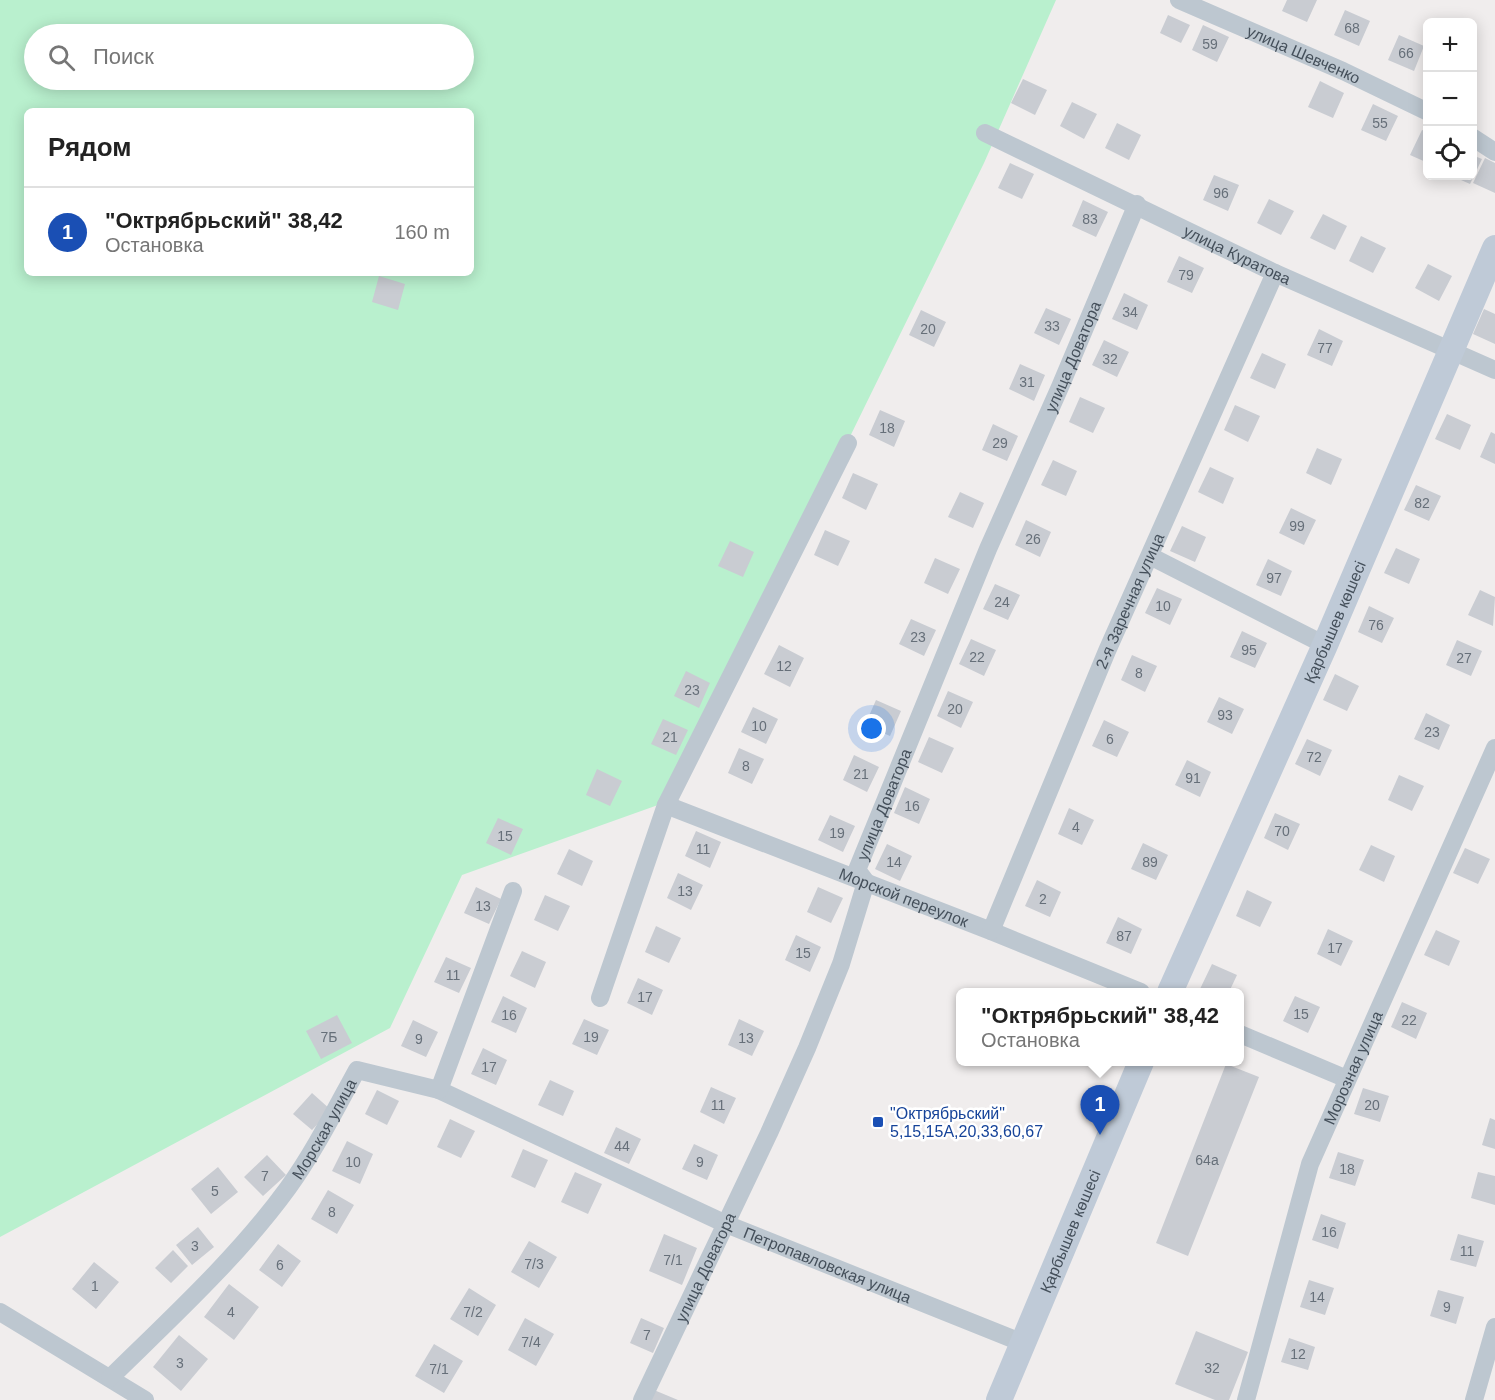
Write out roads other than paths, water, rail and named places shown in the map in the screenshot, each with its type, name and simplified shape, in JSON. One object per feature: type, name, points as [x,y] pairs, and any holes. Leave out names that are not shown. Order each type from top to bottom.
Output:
[{"type":"main road","name":"Қарбышев көшесі","points":[[1172,988],[1325,645],[1495,248]]},
{"type":"main road","name":"Қарбышев көшесі","points":[[999,1400],[1048,1277],[1139,1066]]},
{"type":"street","name":"улица Шевченко","points":[[1179,0],[1343,71],[1423,110]]},
{"type":"street","name":"улица Куратова","points":[[985,133],[1137,204],[1275,273],[1495,370]]},
{"type":"street","points":[[1477,140],[1495,152]]},
{"type":"street","name":"улица Доватора","points":[[642,1400],[769,1133],[842,964],[866,882],[857,870],[988,549],[1060,387],[1137,204]]},
{"type":"street","name":"2-я Заречная улица","points":[[991,931],[1107,651],[1275,273]]},
{"type":"street","points":[[600,998],[666,805],[848,443]]},
{"type":"street","points":[[1150,556],[1325,645]]},
{"type":"street","name":"Морозная улица","points":[[1246,1400],[1310,1164],[1495,748]]},
{"type":"street","name":"Морской переулок","points":[[666,805],[991,931],[1128,988]]},
{"type":"street","points":[[439,1090],[513,891]]},
{"type":"street","points":[[1244,1036],[1347,1079]]},
{"type":"street","name":"Морская улица","points":[[110,1378],[257,1227],[313,1149],[357,1070],[439,1090]]},
{"type":"street","name":"Петропавловская улица","points":[[439,1090],[726,1224],[1023,1343]]},
{"type":"street","points":[[0,1312],[145,1400]]},
{"type":"street","points":[[1474,1400],[1495,1327]]},
{"type":"place","name":"\"Октрябрьский\" 5,15,15А,20,33,60,67","points":[[878,1122]]},
{"type":"place","name":"\"Октрябрьский\" 38,42","points":[[1100,1135]]}]
